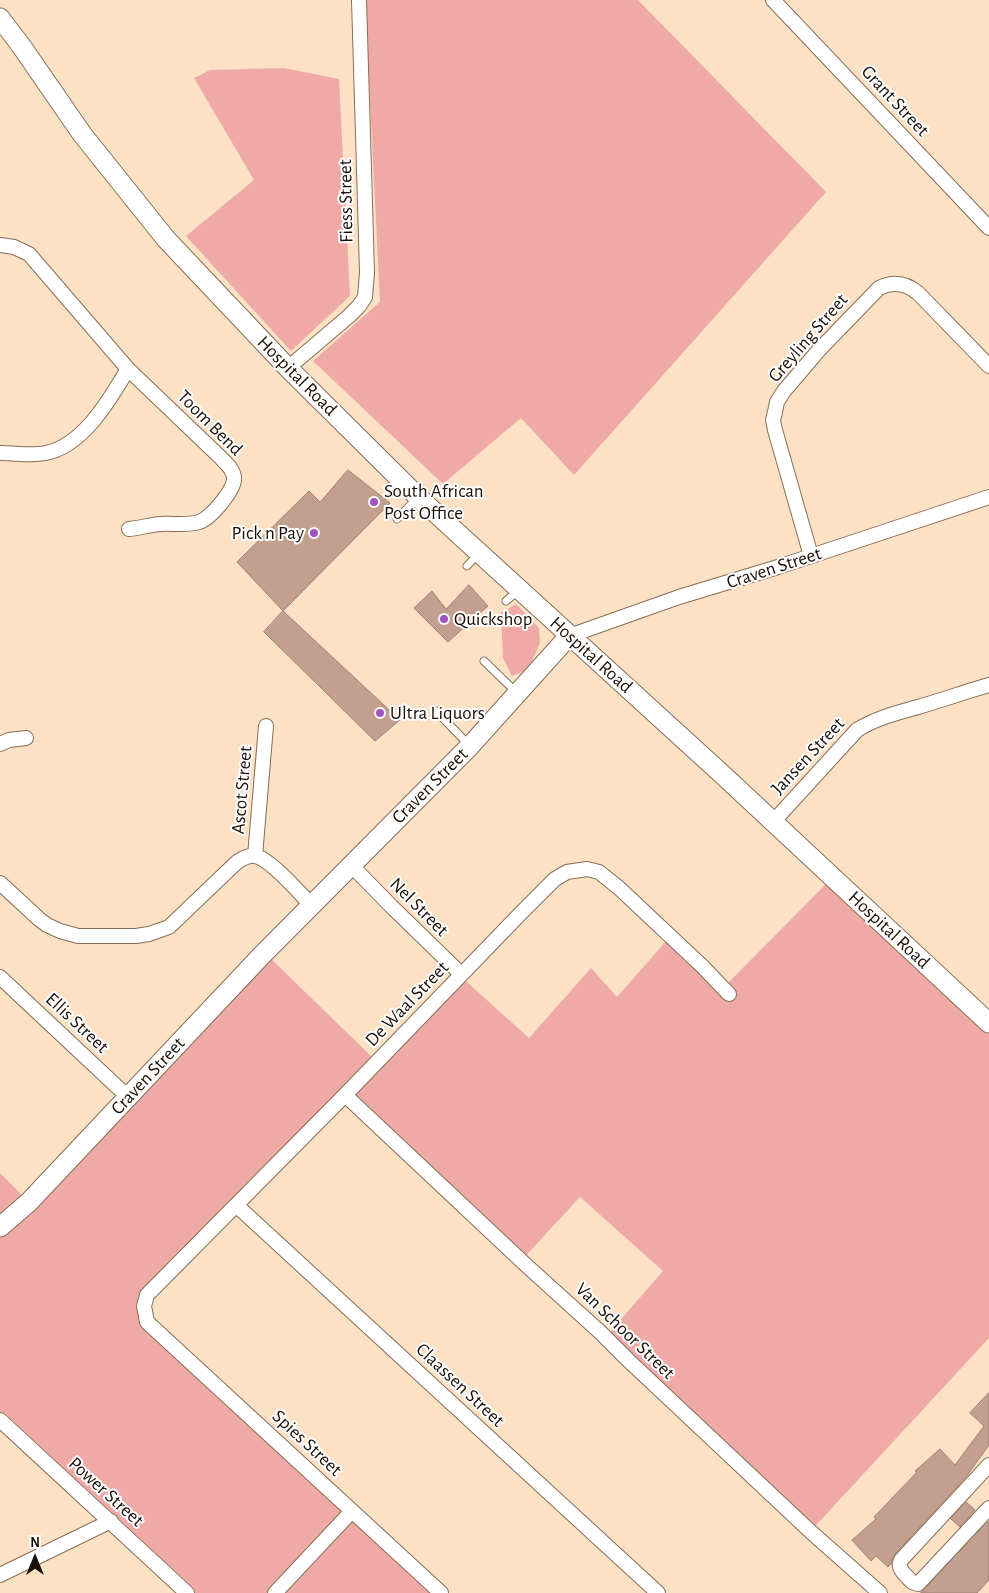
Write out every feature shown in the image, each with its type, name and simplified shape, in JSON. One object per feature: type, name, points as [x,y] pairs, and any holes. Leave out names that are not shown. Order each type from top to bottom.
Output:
[{"type":"main road","name":"Hospital Road","points":[[0,18],[82,134],[166,239],[288,368],[418,497],[473,559],[513,596],[569,636],[607,669],[989,1023]]},
{"type":"main road","name":"Craven Street","points":[[0,1227],[29,1202],[262,954],[470,746],[569,636]]},
{"type":"street","name":"Fiess Street","points":[[288,368],[349,316],[365,297],[367,273],[366,221],[359,0]]},
{"type":"street","name":"Grant Street","points":[[773,0],[989,228]]},
{"type":"street","points":[[0,245],[14,247],[29,254],[128,369],[106,405],[77,437],[63,448],[32,455],[0,453]]},
{"type":"street","name":"Greyling Street","points":[[811,556],[777,439],[774,420],[777,402],[784,391],[819,350],[879,288],[900,284],[909,286],[924,298],[989,366]]},
{"type":"street","name":"Toom Bend","points":[[128,369],[221,458],[234,477],[234,484],[230,491],[209,516],[201,522],[160,524],[129,529]]},
{"type":"street","name":"Craven Street","points":[[569,636],[678,598],[989,497]]},
{"type":"street","name":"Jansen Street","points":[[772,822],[857,730],[871,722],[897,713],[989,685]]},
{"type":"street","name":"Ascot Street","points":[[255,856],[266,726]]},
{"type":"street","points":[[0,744],[9,740],[26,738]]},
{"type":"street","points":[[0,883],[38,919],[60,931],[78,936],[136,936],[169,927],[237,862],[249,856],[261,858],[274,867],[312,905]]},
{"type":"street","name":"Nel Street","points":[[351,865],[461,974]]},
{"type":"street","name":"De Waal Street","points":[[147,1322],[144,1306],[148,1295],[461,974],[555,880],[567,872],[587,869],[599,872],[619,888],[729,994]]},
{"type":"street","name":"Ellis Street","points":[[0,977],[128,1097]]},
{"type":"street","name":"Van Schoor Street","points":[[345,1095],[812,1532],[880,1593]]},
{"type":"street","name":"Claassen Street","points":[[236,1205],[658,1593]]},
{"type":"street","name":"Spies Street","points":[[147,1322],[441,1593]]},
{"type":"street","name":"Power Street","points":[[0,1420],[187,1593]]},
{"type":"street","points":[[989,1465],[901,1560],[899,1567],[912,1582],[918,1584],[989,1508]]},
{"type":"street","points":[[275,1593],[352,1511]]},
{"type":"street","points":[[0,1575],[111,1521]]},
{"type":"lane","points":[[397,520],[418,497]]},
{"type":"lane","points":[[484,661],[518,694]]},
{"type":"lane","points":[[436,711],[470,746]]},
{"type":"shaded area","points":[[365,0],[638,0],[826,192],[574,475],[521,418],[443,484],[313,361],[380,302]]},
{"type":"shaded area","points":[[284,68],[339,79],[350,296],[291,351],[186,236],[254,180],[194,78],[210,70]]},
{"type":"shaded area","points":[[516,604],[539,628],[540,643],[528,670],[512,676],[503,658],[501,613]]},
{"type":"shaded area","points":[[832,878],[989,1023],[989,1338],[807,1535],[602,1341],[663,1271],[580,1197],[519,1263],[341,1095],[147,1295],[145,1324],[436,1593],[184,1593],[0,1421],[0,1173],[24,1197],[263,951],[375,1060],[458,974],[529,1038],[591,968],[617,997],[668,939],[723,988]]},
{"type":"building","name":"Pick n Pay","points":[[348,470],[390,503],[283,611],[237,562],[309,491],[320,502]]},
{"type":"building","points":[[469,585],[488,606],[448,642],[414,608],[432,591],[446,609]]},
{"type":"building","points":[[283,611],[400,720],[375,741],[264,632]]},
{"type":"building","points":[[989,1393],[989,1445],[966,1477],[895,1554],[888,1567],[876,1556],[871,1561],[852,1540],[876,1519],[874,1517],[917,1472],[915,1471],[940,1449],[955,1465],[984,1426],[970,1413]]},
{"type":"building","points":[[966,1502],[975,1510],[960,1527],[951,1519]]},
{"type":"building","points":[[988,1522],[989,1580],[977,1593],[921,1593]]},
{"type":"place","name":"South African Post Office","points":[[374,502]]},
{"type":"place","name":"Pick n Pay","points":[[314,533]]},
{"type":"place","name":"Quickshop","points":[[444,619]]},
{"type":"place","name":"Ultra Liquors","points":[[380,713]]}]
